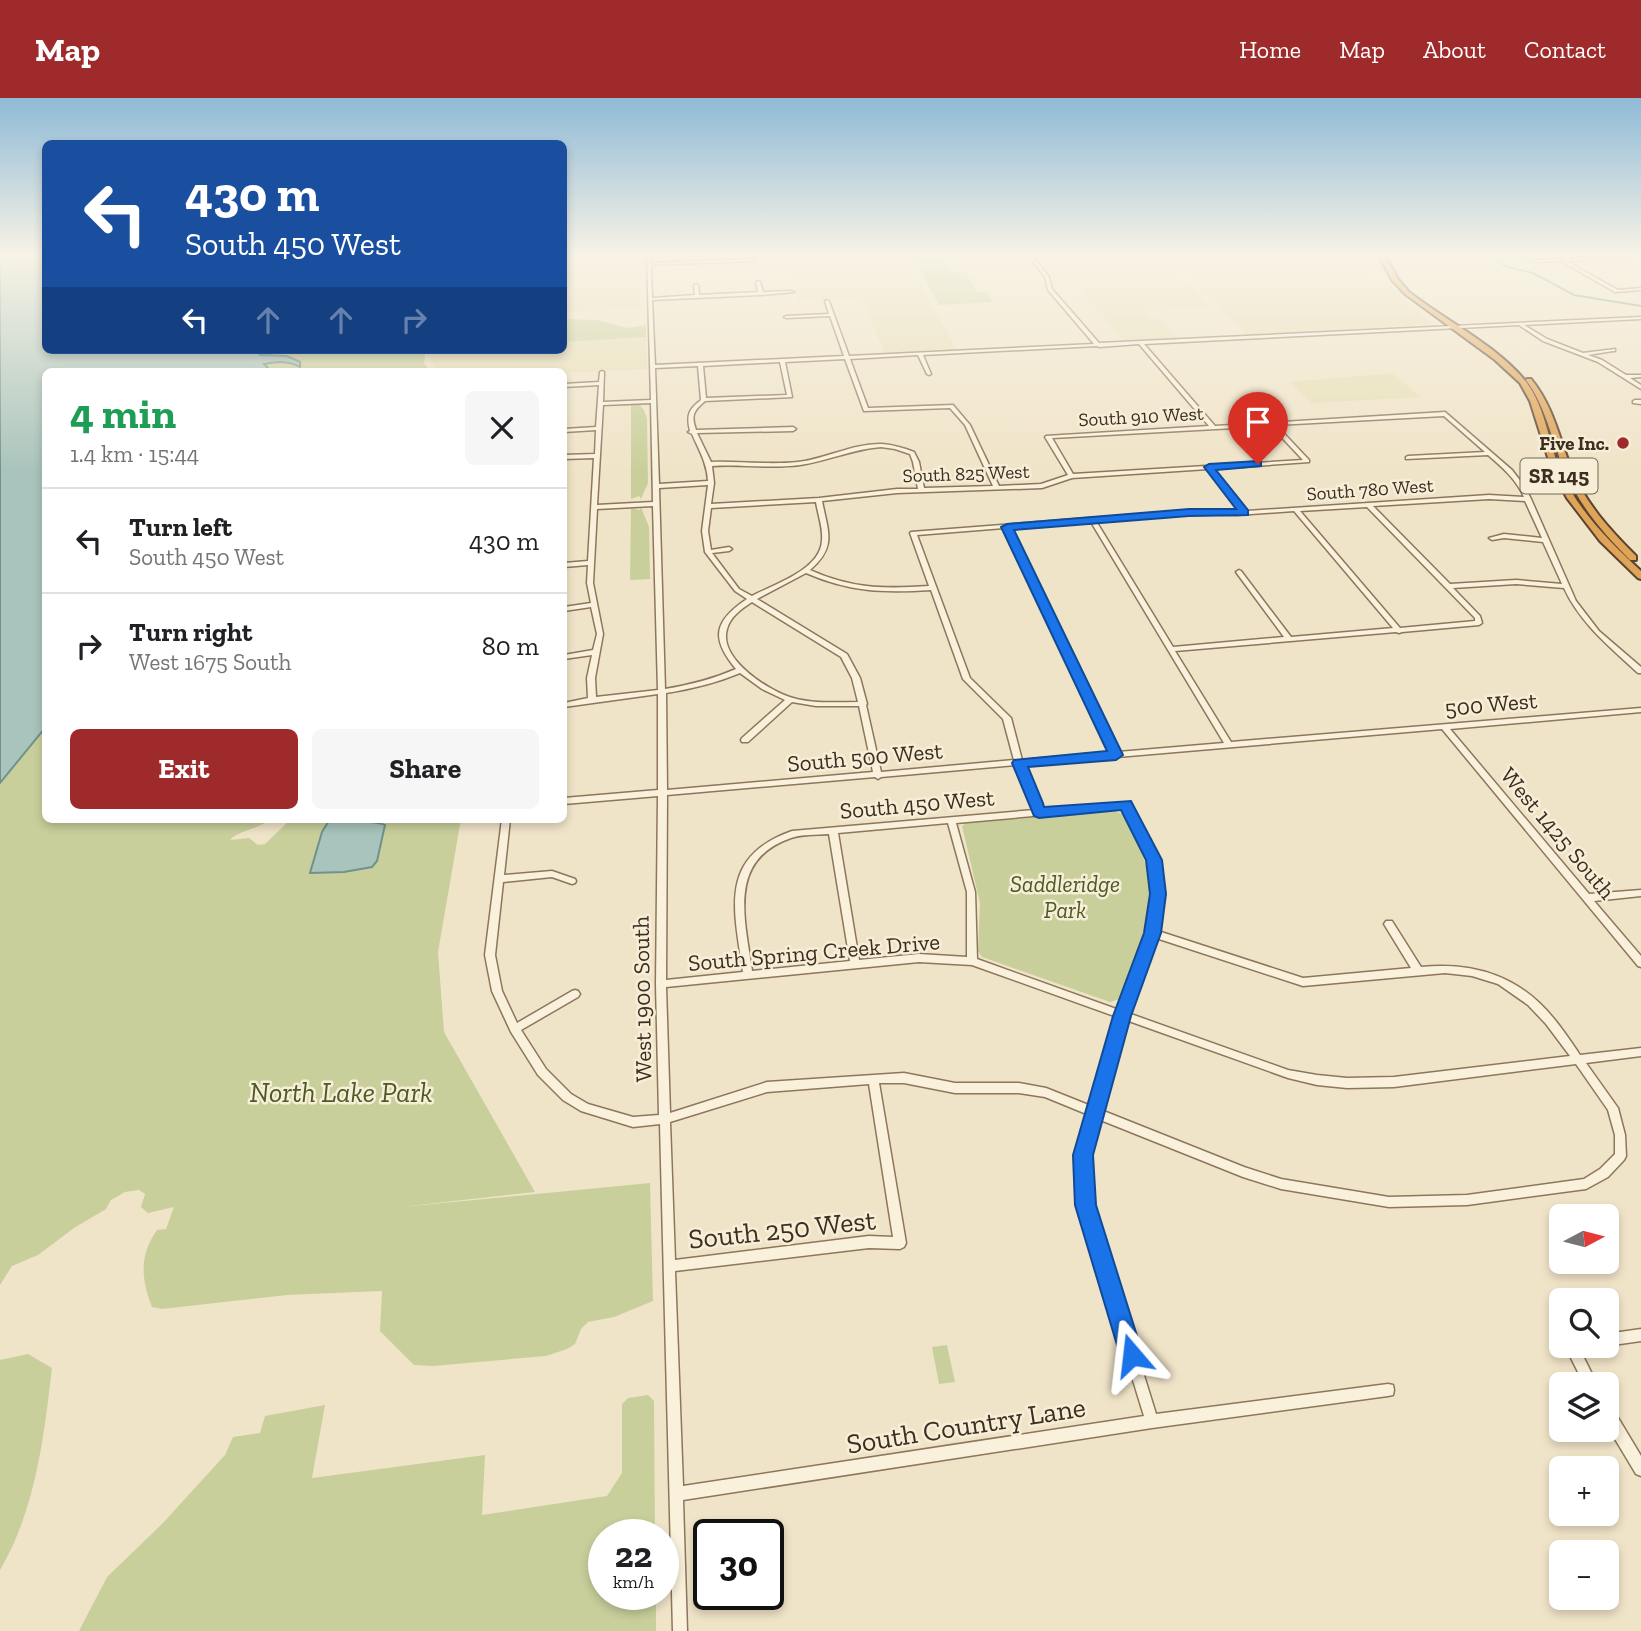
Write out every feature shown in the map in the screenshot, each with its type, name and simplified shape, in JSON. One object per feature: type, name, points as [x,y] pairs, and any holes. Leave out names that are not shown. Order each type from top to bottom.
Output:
[{"type":"highway","name":"SR 145","points":[[1457,328],[1522,382],[1534,402],[1564,487],[1597,532],[1641,576]]},
{"type":"highway","name":"SR 145","points":[[1458,328],[1510,363],[1532,383],[1545,404],[1576,488],[1608,532],[1641,565]]},
{"type":"street","name":"West 1900 South","points":[[651,328],[662,691],[661,984],[664,1119],[669,1192],[680,1631]]},
{"type":"street","points":[[837,328],[866,410],[951,406],[967,425],[997,488]]},
{"type":"street","points":[[1083,328],[1099,346]]},
{"type":"street","points":[[652,367],[1437,328]]},
{"type":"street","points":[[1525,328],[1545,340],[1585,354],[1641,387]]},
{"type":"street","points":[[1142,344],[1214,428]]},
{"type":"street","points":[[1585,354],[1613,350]]},
{"type":"street","points":[[919,354],[929,374]]},
{"type":"street","points":[[782,361],[790,396],[704,400],[691,414],[691,432],[709,464],[711,483],[704,532],[708,552],[726,579],[751,599],[844,656],[856,678],[878,776]]},
{"type":"street","points":[[700,365],[704,400]]},
{"type":"street","points":[[592,699],[589,689],[600,634],[590,583],[602,372]]},
{"type":"street","points":[[1625,377],[1641,376]]},
{"type":"street","points":[[567,385],[602,383]]},
{"type":"street","points":[[601,402],[654,399]]},
{"type":"street","name":"South 910 West","points":[[1071,475],[1048,437],[1445,414],[1489,453]]},
{"type":"street","name":"South 825 West","points":[[709,506],[818,500],[921,490],[1042,486],[1071,475],[1307,461],[1273,425]]},
{"type":"street","points":[[567,430],[599,428]]},
{"type":"street","points":[[691,432],[793,429]]},
{"type":"street","points":[[709,464],[813,462],[866,445],[883,444],[900,447],[912,453],[921,490]]},
{"type":"street","points":[[1408,458],[1489,453],[1510,471],[1528,499],[1566,586],[1583,616],[1641,671]]},
{"type":"street","points":[[567,457],[597,456]]},
{"type":"street","points":[[1209,467],[1244,512]]},
{"type":"street","points":[[656,486],[711,483]]},
{"type":"street","name":"South 780 West","points":[[932,588],[913,533],[1195,512],[1244,512],[1489,497],[1528,499]]},
{"type":"street","points":[[818,500],[826,541],[821,556],[804,570],[751,599],[734,614],[722,631],[724,650],[740,670],[790,700],[833,705],[863,704]]},
{"type":"street","points":[[594,506],[657,502]]},
{"type":"street","points":[[1170,649],[1479,623],[1479,619],[1369,505]]},
{"type":"street","points":[[1294,509],[1399,631]]},
{"type":"street","points":[[1092,519],[1229,745]]},
{"type":"street","points":[[1007,527],[1116,755]]},
{"type":"street","points":[[1492,538],[1546,540]]},
{"type":"street","points":[[708,552],[729,549]]},
{"type":"street","points":[[567,565],[591,563]]},
{"type":"street","points":[[804,570],[848,587],[881,591],[932,588],[967,679],[1007,718],[1019,763],[1039,813]]},
{"type":"street","points":[[1239,572],[1289,639]]},
{"type":"street","points":[[1448,586],[1524,582],[1566,586]]},
{"type":"street","points":[[567,609],[594,605]]},
{"type":"street","points":[[567,657],[596,652]]},
{"type":"street","points":[[567,704],[707,685],[740,670]]},
{"type":"street","points":[[745,740],[790,700]]},
{"type":"street","name":"500 West","points":[[1229,745],[1641,710]]},
{"type":"street","name":"West 1425 South","points":[[1444,727],[1641,963]]},
{"type":"street","name":"South 500 West","points":[[567,801],[1229,745]]},
{"type":"street","name":"South 450 West","points":[[748,975],[738,893],[745,868],[758,850],[772,840],[792,834],[1126,805],[1154,860],[1158,894],[1153,933]]},
{"type":"street","points":[[951,820],[971,892],[972,961]]},
{"type":"street","points":[[506,823],[490,955],[497,991],[515,1029],[542,1072],[567,1097],[585,1108],[634,1122],[664,1119],[767,1087],[904,1078],[955,1088],[1019,1087],[1046,1093],[1095,1114],[1243,1172],[1281,1184],[1389,1202],[1467,1200],[1586,1184],[1604,1173],[1620,1156],[1620,1135],[1613,1108],[1550,1021],[1531,1002],[1501,981],[1472,972],[1445,969],[1303,982],[1153,933],[1122,1016],[1095,1114],[1083,1155],[1085,1205],[1152,1421]]},
{"type":"street","points":[[833,831],[855,964]]},
{"type":"street","points":[[499,879],[552,874],[572,881]]},
{"type":"street","points":[[1587,898],[1641,893]]},
{"type":"street","points":[[1389,924],[1418,971]]},
{"type":"street","name":"South Spring Creek Drive","points":[[661,984],[919,958],[972,961],[1288,1074],[1346,1083],[1394,1082],[1641,1052]]},
{"type":"street","points":[[515,1029],[575,994]]},
{"type":"street","name":"South 250 West","points":[[670,1266],[869,1242],[900,1243],[873,1079]]},
{"type":"street","points":[[1619,1338],[1641,1335]]},
{"type":"street","name":"South Country Lane","points":[[677,1494],[1152,1421],[1388,1390]]},
{"type":"street","points":[[1619,1433],[1641,1469]]},
{"type":"shaded area","points":[[874,328],[945,328],[957,350],[885,353]]},
{"type":"shaded area","points":[[1112,328],[1169,328],[1179,338],[1122,340]]},
{"type":"shaded area","points":[[1239,328],[1378,328],[1248,336]]},
{"type":"shaded area","points":[[646,337],[647,369],[567,373],[567,368],[435,368],[431,363],[430,354],[567,354],[567,342]]},
{"type":"shaded area","points":[[1392,373],[1421,397],[1312,403],[1290,382]]},
{"type":"green space","points":[[567,328],[646,328],[646,337],[567,342]]},
{"type":"green space","points":[[424,354],[427,368],[268,368],[263,364],[300,362],[259,356]]},
{"type":"green space","points":[[638,403],[647,419],[648,483],[641,499],[639,496],[631,499],[631,404],[609,404]]},
{"type":"green space","points":[[641,507],[649,527],[650,579],[630,580],[631,508],[640,510]]},
{"type":"green space","name":"North Lake Park","points":[[42,732],[42,823],[263,823],[230,840],[249,838],[258,845],[265,844],[287,823],[460,823],[438,952],[444,1032],[535,1192],[401,1207],[650,1183],[653,1301],[614,1317],[588,1322],[581,1329],[575,1344],[546,1356],[433,1366],[414,1365],[380,1331],[382,1291],[287,1295],[162,1309],[152,1307],[144,1277],[145,1258],[157,1230],[166,1229],[174,1207],[148,1213],[141,1207],[145,1194],[139,1190],[125,1192],[111,1200],[106,1209],[74,1228],[38,1255],[12,1266],[0,1285],[0,783]]},
{"type":"green space","name":"Saddleridge Park","points":[[1113,810],[1124,815],[1145,862],[1150,886],[1143,936],[1120,999],[1110,1002],[982,957],[978,951],[980,903],[962,826],[967,822]]},
{"type":"green space","points":[[947,1345],[955,1382],[939,1384],[932,1347]]},
{"type":"green space","points":[[28,1354],[52,1368],[49,1394],[42,1446],[30,1497],[12,1547],[0,1570],[0,1360]]},
{"type":"green space","points":[[648,1395],[654,1401],[655,1519],[588,1519],[588,1610],[656,1610],[656,1631],[79,1631],[107,1577],[162,1524],[225,1455],[233,1437],[260,1433],[265,1416],[325,1405],[312,1478],[485,1455],[482,1515],[607,1496],[622,1473],[622,1404],[628,1398]]},
{"type":"water","points":[[0,328],[42,328],[42,354],[266,354],[259,355],[287,356],[300,362],[300,367],[283,362],[264,364],[268,368],[42,368],[42,732],[0,783]]},
{"type":"water","points":[[328,823],[385,825],[377,861],[372,867],[344,872],[310,873],[322,832]]},
{"type":"place","name":"Five Inc.","points":[[1623,443]]},
{"type":"route","points":[[1132,1355],[1085,1205],[1083,1155],[1122,1016],[1153,933],[1158,894],[1154,860],[1126,805],[1039,813],[1019,763],[1116,755],[1007,527],[1092,519],[1244,512],[1209,467],[1258,464]]}]
